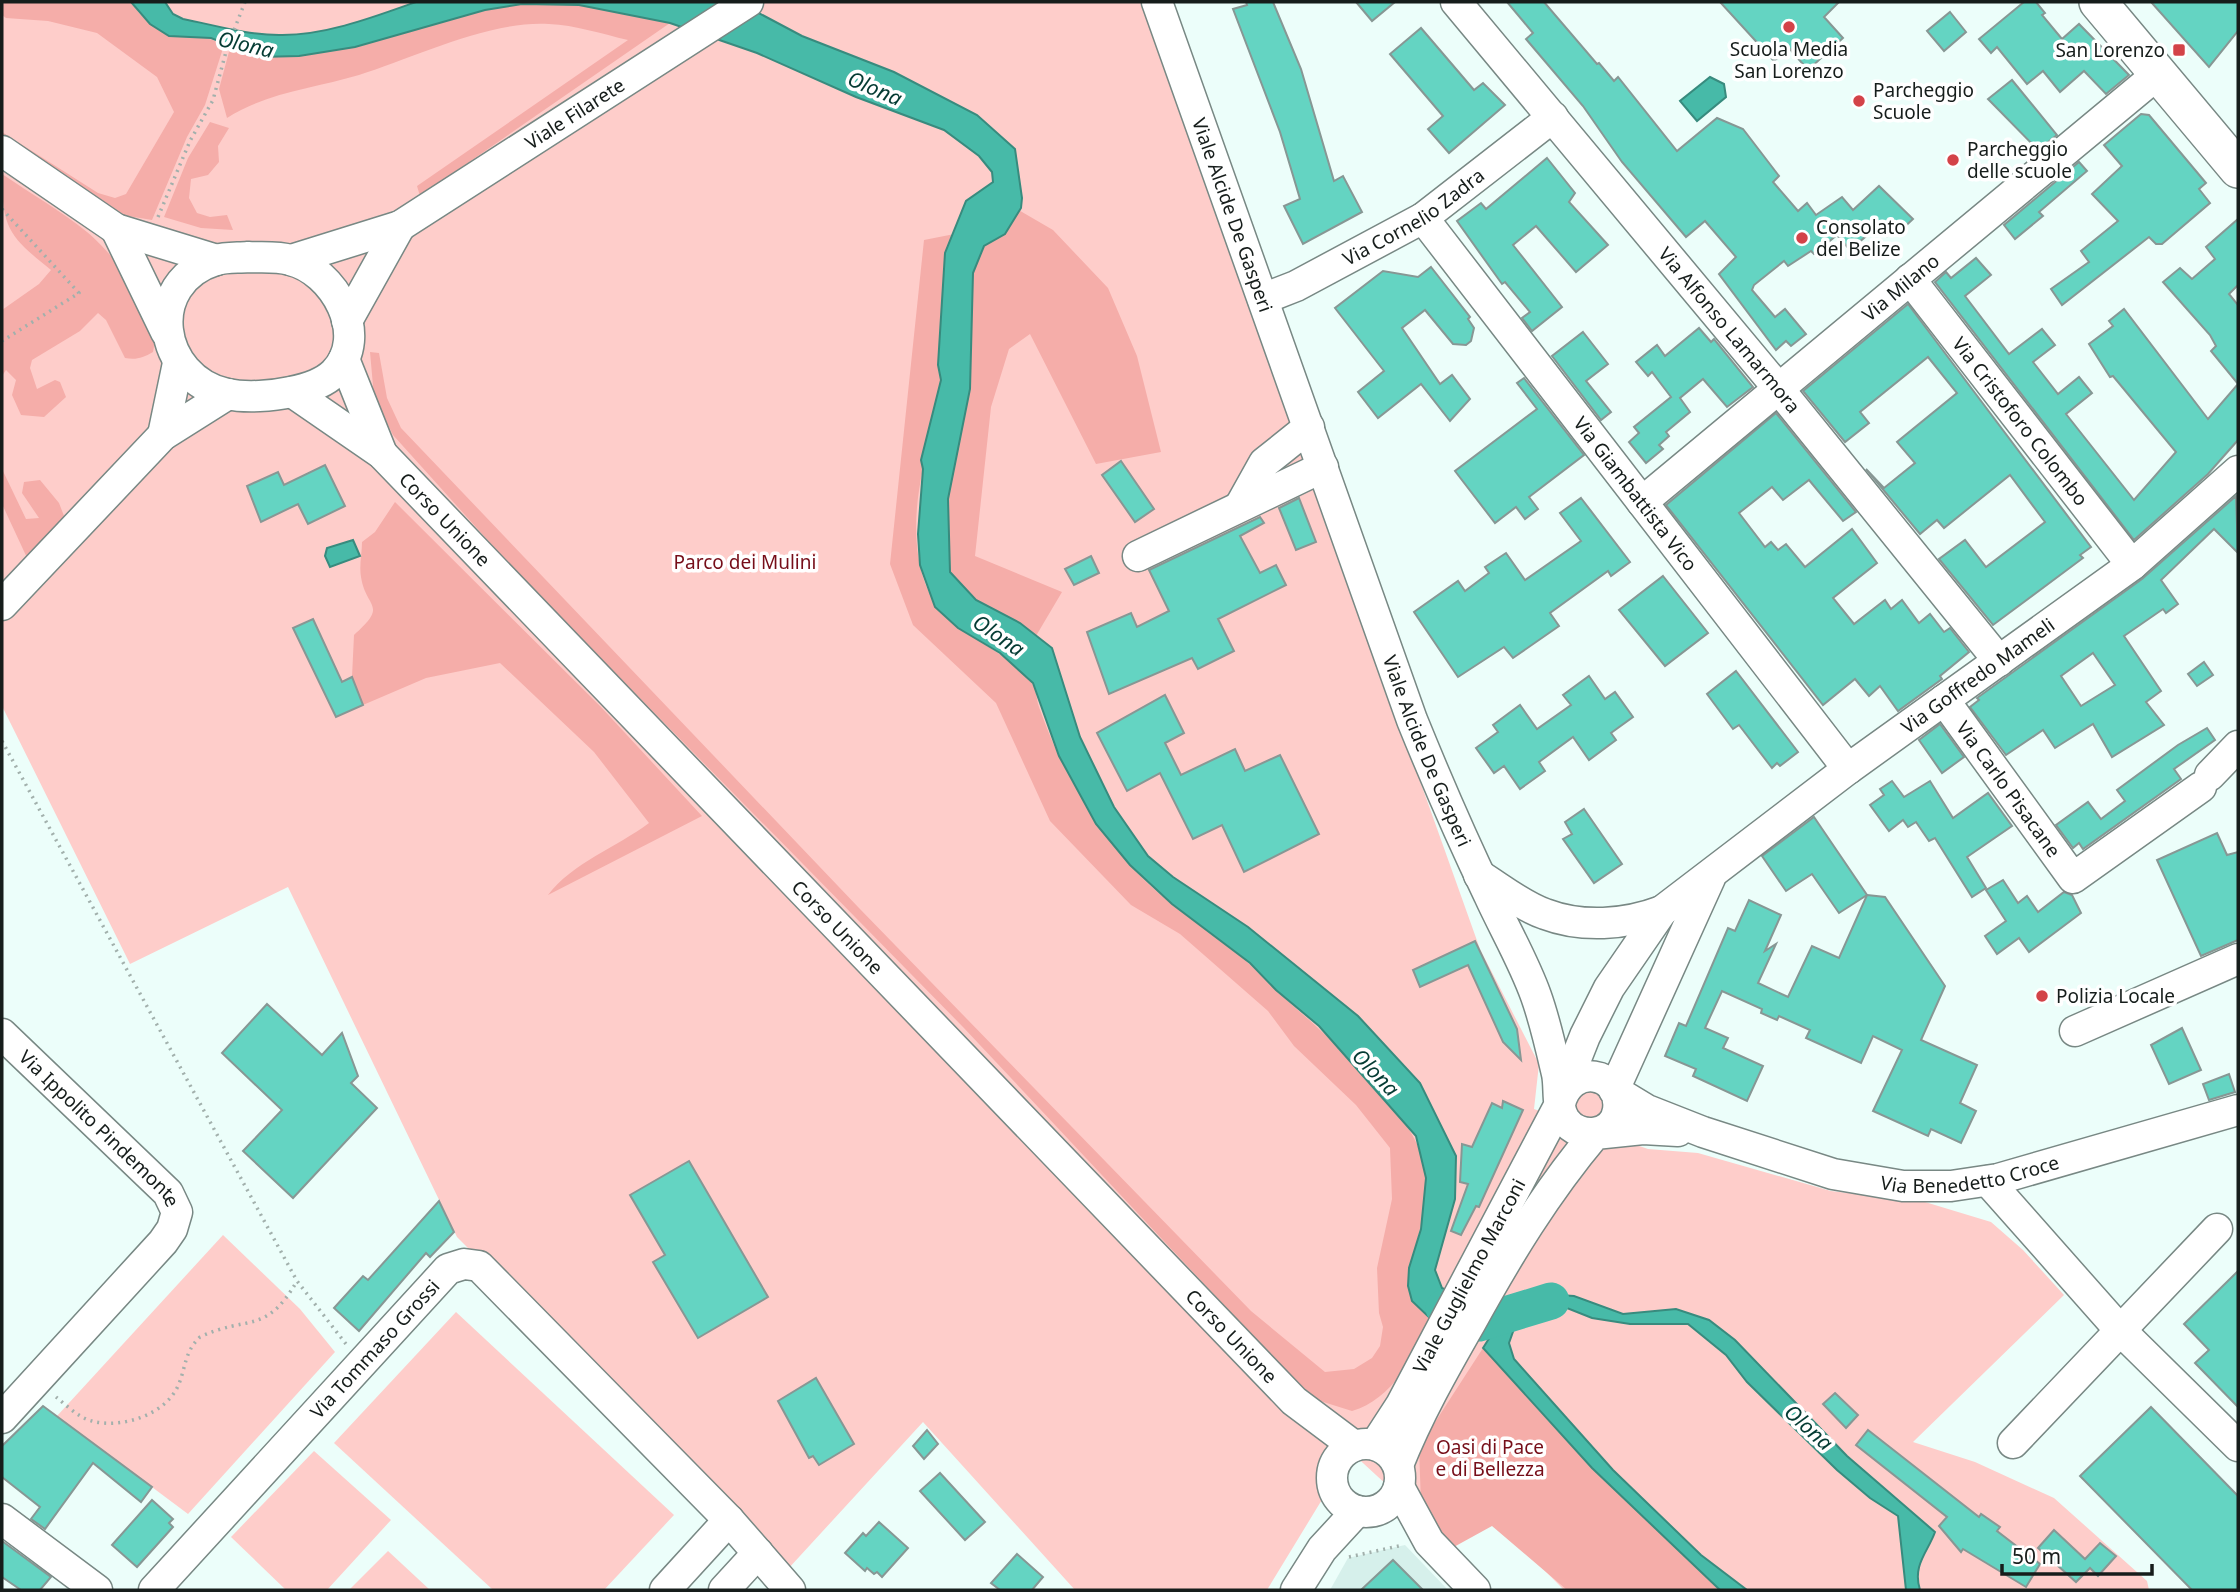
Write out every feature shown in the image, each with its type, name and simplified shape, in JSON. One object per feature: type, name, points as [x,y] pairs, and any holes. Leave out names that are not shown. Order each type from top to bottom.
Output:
[{"type":"main road","points":[[2098,2],[2238,169]]},
{"type":"street","name":"Viale Filarete","points":[[291,260],[400,226],[748,2]]},
{"type":"street","name":"Viale Alcide De Gasperi","points":[[1157,2],[1412,720],[1444,802],[1536,996]]},
{"type":"street","name":"Via Alfonso Lamarmora","points":[[1456,2],[1778,388],[1999,661]]},
{"type":"street","name":"Via Milano","points":[[1642,502],[2159,73]]},
{"type":"street","name":"Via Cornelio Zadra","points":[[1264,299],[1296,286],[1423,218],[1553,117]]},
{"type":"street","points":[[2,151],[116,229],[217,260]]},
{"type":"street","name":"Via Giambattista Vico","points":[[1423,218],[1848,769]]},
{"type":"street","name":"Viale Filarete","points":[[347,321],[400,226]]},
{"type":"street","points":[[116,229],[167,334],[178,363],[193,378],[228,394],[292,392],[326,380],[344,359],[348,343],[347,321],[340,298],[327,281],[291,260],[248,257],[217,260],[199,269],[175,292],[167,316],[167,334]]},
{"type":"street","name":"Via Cristoforo Colombo","points":[[1910,279],[2132,565]]},
{"type":"street","name":"Corso Unione","points":[[344,359],[382,454]]},
{"type":"street","points":[[163,435],[178,363]]},
{"type":"street","name":"Corso Unione","points":[[292,392],[382,454],[1349,1461]]},
{"type":"street","points":[[2,605],[163,435],[228,394]]},
{"type":"street","points":[[1240,506],[1264,463],[1309,427]]},
{"type":"street","points":[[1138,556],[1323,467]]},
{"type":"street","name":"Via Goffredo Mameli","points":[[1479,875],[1544,914],[1583,923],[1635,921],[1662,911],[1848,769],[2132,565],[2238,471]]},
{"type":"street","name":"Via Carlo Pisacane","points":[[1944,700],[2073,878],[2206,781],[2238,746]]},
{"type":"street","name":"Via Goffredo Mameli","points":[[1611,1086],[1713,872]]},
{"type":"street","name":"Via Goffredo Mameli","points":[[1562,1096],[1579,1051],[1609,988],[1662,911]]},
{"type":"street","points":[[2075,1031],[2238,958]]},
{"type":"street","points":[[1536,996],[1618,1098],[1616,1116],[1605,1130],[1585,1134],[1566,1123],[1558,1077],[1536,996]]},
{"type":"street","name":"Via Ippolito Pindemonte","points":[[2,1034],[168,1192],[177,1212],[172,1230],[163,1241],[2,1418]]},
{"type":"street","points":[[1562,1096],[1576,1079],[1589,1076],[1611,1086]]},
{"type":"street","name":"Via Benedetto Croce","points":[[1611,1086],[1647,1110],[1703,1132],[1856,1180],[1927,1187],[1988,1181],[2021,1174],[2238,1110]]},
{"type":"street","name":"Viale Guglielmo Marconi","points":[[1296,1590],[1334,1553],[1367,1511],[1395,1497],[1409,1410],[1491,1261],[1562,1096]]},
{"type":"street","name":"Via Benedetto Croce","points":[[1595,1134],[1643,1129],[1703,1132]]},
{"type":"street","name":"Viale Guglielmo Marconi","points":[[1491,1261],[1595,1134]]},
{"type":"street","points":[[1988,1181],[2119,1329],[2238,1446]]},
{"type":"street","points":[[2013,1443],[2217,1229]]},
{"type":"street","name":"Via Tommaso Grossi","points":[[154,1590],[448,1269],[464,1264],[479,1266],[729,1520]]},
{"type":"street","name":"Viale Guglielmo Marconi","points":[[1334,1553],[1349,1461],[1409,1410]]},
{"type":"street","points":[[1417,1543],[1393,1456],[1349,1461],[1347,1507],[1367,1511],[1417,1543],[1475,1590]]},
{"type":"street","points":[[2,1520],[97,1590]]},
{"type":"street","points":[[665,1590],[729,1520],[791,1589]]},
{"type":"street","points":[[724,1590],[758,1553]]},
{"type":"path","points":[[156,220],[190,141],[213,100],[227,48],[244,2]]},
{"type":"path","points":[[2,209],[79,293],[2,341]]},
{"type":"path","points":[[2,741],[297,1281],[335,1333],[365,1362]]},
{"type":"path","points":[[35,1381],[89,1421],[112,1422],[141,1418],[174,1393],[191,1346],[200,1337],[272,1315],[284,1303],[297,1281]]},
{"type":"path","points":[[1334,1553],[1417,1543]]},
{"type":"shaded area","points":[[1405,1545],[1448,1590],[1330,1590],[1348,1558]]},
{"type":"green space","name":"Parco dei Mulini","points":[[2,2],[1142,2],[1480,949],[1539,1064],[1534,1109],[1568,1121],[1568,1091],[1611,1091],[1596,1131],[1648,1149],[1698,1153],[1831,1191],[1925,1202],[1991,1222],[2023,1250],[2064,1295],[1913,1442],[1975,1462],[2054,1498],[2147,1581],[2149,1590],[1564,1590],[1486,1511],[1451,1544],[1351,1452],[1267,1590],[1075,1590],[923,1422],[788,1569],[457,1237],[288,887],[130,964],[2,706]]},
{"type":"green space","points":[[2,2],[131,2],[153,26],[164,31],[210,39],[224,45],[205,105],[187,137],[152,220],[122,215],[2,139],[2,132],[98,193],[115,198],[126,194],[174,112],[157,77],[97,33],[48,21],[6,18],[2,15]]},
{"type":"green space","points":[[522,4],[579,5],[670,23],[420,196],[417,186],[628,40],[549,24],[502,28],[452,42],[359,75],[274,97],[227,118],[219,89],[230,48],[259,57],[299,56],[355,47],[485,10]]},
{"type":"green space","points":[[210,122],[229,128],[218,146],[219,162],[208,175],[191,179],[189,198],[197,213],[210,217],[227,215],[233,230],[201,228],[164,217],[188,158]]},
{"type":"green space","points":[[2,174],[67,217],[98,242],[134,287],[150,321],[154,337],[153,352],[139,358],[125,358],[106,320],[98,313],[80,331],[32,360],[30,368],[37,389],[55,380],[60,382],[66,397],[44,417],[21,415],[12,395],[16,380],[6,370],[2,376],[2,310],[39,284],[51,270],[17,239],[11,230],[6,220]]},
{"type":"green space","points":[[1015,208],[1053,230],[1108,288],[1137,356],[1161,452],[1096,464],[1030,334],[1009,349],[991,407],[975,556],[1062,592],[1033,641],[950,583],[942,505],[966,350],[940,347],[938,368],[941,380],[921,460],[923,469],[917,512],[918,556],[923,577],[931,597],[944,615],[960,629],[1007,659],[1031,682],[1048,732],[1066,770],[1108,837],[1139,875],[1164,898],[1245,960],[1344,1052],[1389,1101],[1407,1126],[1420,1151],[1426,1174],[1425,1198],[1422,1222],[1409,1268],[1434,1322],[1410,1362],[1390,1387],[1379,1397],[1352,1411],[1317,1400],[1284,1369],[963,1027],[520,576],[393,435],[374,397],[370,352],[379,353],[387,398],[401,428],[859,908],[1251,1311],[1325,1372],[1354,1369],[1372,1358],[1380,1346],[1383,1327],[1379,1313],[1377,1268],[1392,1199],[1390,1148],[1356,1105],[1294,1046],[1268,1011],[1180,934],[1131,905],[1050,821],[996,703],[913,625],[890,564],[924,240],[985,228]]},
{"type":"green space","points":[[2,469],[26,519],[39,518],[22,493],[24,482],[40,480],[59,503],[66,521],[29,562],[2,504]]},
{"type":"green space","points":[[395,502],[600,706],[702,816],[548,895],[582,864],[649,823],[594,752],[500,663],[426,678],[363,705],[352,677],[354,635],[365,625],[373,611],[361,577],[362,542],[375,532]]},
{"type":"green space","points":[[223,1235],[300,1309],[335,1352],[188,1514],[57,1416]]},
{"type":"green space","points":[[456,1312],[674,1515],[604,1590],[493,1590],[334,1443]]},
{"type":"green space","name":"Oasi di Pace e di Bellezza","points":[[1483,1348],[1592,1468],[1720,1590],[1567,1590],[1492,1526],[1452,1548],[1421,1504],[1419,1447]]},
{"type":"green space","points":[[314,1451],[391,1520],[327,1590],[286,1590],[231,1537]]},
{"type":"green space","points":[[388,1551],[430,1590],[349,1590]]},
{"type":"water","points":[[131,2],[165,2],[173,14],[183,19],[243,32],[279,35],[331,29],[416,2],[738,2],[802,36],[894,72],[977,115],[1015,149],[1021,208],[1005,234],[984,246],[973,273],[970,389],[948,499],[950,572],[976,600],[1020,623],[1052,648],[1080,737],[1114,807],[1148,856],[1173,877],[1248,927],[1358,1016],[1420,1083],[1456,1156],[1455,1199],[1435,1270],[1442,1288],[1452,1293],[1434,1322],[1412,1301],[1408,1286],[1409,1268],[1421,1229],[1426,1178],[1416,1136],[1319,1026],[1276,990],[1250,963],[1172,904],[1130,865],[1096,824],[1059,756],[1033,683],[1000,653],[958,628],[935,607],[920,565],[918,534],[923,469],[921,460],[941,380],[938,365],[945,253],[966,201],[993,182],[992,172],[979,156],[944,130],[856,97],[757,53],[670,23],[579,5],[522,4],[485,10],[355,47],[299,56],[259,57],[211,38],[169,36],[150,24]]},
{"type":"water","points":[[1710,77],[1724,84],[1726,97],[1697,121],[1680,101]]},
{"type":"water","points":[[353,540],[360,556],[330,567],[325,556],[327,548]]},
{"type":"water","points":[[1544,1294],[1574,1296],[1623,1314],[1676,1309],[1709,1320],[1735,1340],[1847,1456],[1935,1532],[1919,1566],[1920,1590],[1906,1590],[1898,1516],[1870,1498],[1837,1470],[1747,1382],[1726,1355],[1688,1324],[1630,1324],[1592,1318],[1567,1308],[1532,1313],[1514,1329],[1509,1343],[1514,1359],[1613,1470],[1701,1555],[1747,1590],[1720,1590],[1592,1468],[1483,1348],[1506,1313],[1521,1302]]},
{"type":"building","points":[[1246,2],[1273,2],[1301,69],[1334,181],[1343,176],[1362,212],[1303,244],[1284,206],[1300,199],[1280,132],[1233,9],[1247,5]]},
{"type":"building","points":[[1356,2],[1395,2],[1372,21]]},
{"type":"building","points":[[1507,2],[1544,2],[1597,64],[1599,63],[1614,81],[1618,77],[1677,151],[1717,118],[1743,129],[1779,176],[1773,182],[1798,211],[1807,203],[1816,215],[1842,197],[1853,210],[1879,186],[1913,219],[1898,233],[1895,229],[1887,236],[1878,226],[1850,250],[1837,235],[1814,254],[1811,251],[1788,266],[1784,261],[1754,285],[1752,290],[1775,317],[1785,309],[1806,334],[1791,346],[1786,341],[1776,350],[1719,274],[1736,257],[1705,221],[1686,237],[1622,162],[1583,106],[1526,39],[1533,33]]},
{"type":"building","name":"Scuola Media San Lorenzo","points":[[1720,2],[1839,2],[1824,17],[1843,38],[1808,70],[1789,48],[1774,61]]},
{"type":"building","points":[[2024,2],[2036,2],[2045,13],[2042,15],[2062,39],[2079,24],[2129,75],[2106,94],[2084,71],[2060,92],[2043,71],[2027,84],[1997,47],[1991,53],[1979,39]]},
{"type":"building","points":[[2151,2],[2238,2],[2238,31],[2209,67]]},
{"type":"building","points":[[1950,12],[1966,32],[1944,51],[1927,31]]},
{"type":"building","points":[[1421,28],[1474,90],[1483,83],[1505,105],[1449,153],[1428,129],[1443,116],[1390,54]]},
{"type":"building","points":[[2012,80],[2057,135],[2038,150],[1988,99]]},
{"type":"building","points":[[2141,114],[2149,115],[2206,183],[2199,189],[2210,203],[2162,244],[2156,244],[2149,237],[2062,305],[2051,289],[2089,262],[2081,251],[2118,221],[2092,194],[2122,166],[2104,145]]},
{"type":"building","points":[[1547,158],[1575,193],[1569,202],[1608,245],[1576,272],[1536,226],[1513,245],[1562,307],[1532,331],[1522,318],[1530,312],[1505,282],[1502,284],[1457,221],[1481,203],[1486,209]]},
{"type":"building","points":[[2079,162],[2087,171],[2039,212],[2043,216],[2015,239],[2004,225]]},
{"type":"building","points":[[2238,219],[2238,285],[2229,294],[2238,305],[2238,384],[2211,351],[2216,346],[2210,335],[2163,282],[2180,268],[2192,279],[2215,259],[2206,247]]},
{"type":"building","points":[[1976,258],[1991,275],[1965,296],[2009,354],[2042,329],[2055,345],[2033,362],[2058,394],[2079,377],[2092,393],[2066,414],[2134,500],[2176,452],[2113,376],[2110,377],[2089,344],[2113,326],[2109,321],[2124,309],[2208,419],[2238,384],[2238,440],[2208,474],[2134,540],[1935,282],[1946,272],[1951,278]]},
{"type":"building","points":[[1431,267],[1470,317],[1468,319],[1474,328],[1471,341],[1466,345],[1453,344],[1425,310],[1402,328],[1440,384],[1452,375],[1470,399],[1450,421],[1421,384],[1378,418],[1358,392],[1384,371],[1335,308],[1383,271],[1418,277]]},
{"type":"building","points":[[1908,304],[2091,547],[2080,555],[2083,558],[1993,625],[1939,559],[1965,540],[1986,567],[2045,522],[2010,475],[1944,528],[1937,520],[1920,534],[1866,469],[1884,488],[1915,463],[1897,442],[1957,393],[1928,357],[1860,412],[1869,423],[1845,442],[1803,391]]},
{"type":"building","points":[[1699,328],[1711,342],[1714,339],[1753,387],[1727,407],[1703,379],[1680,398],[1690,412],[1666,432],[1669,436],[1659,445],[1663,449],[1646,463],[1629,442],[1639,433],[1634,427],[1671,397],[1652,372],[1648,376],[1636,362],[1657,345],[1665,356]]},
{"type":"building","points":[[1583,332],[1608,364],[1586,381],[1611,412],[1601,420],[1552,356]]},
{"type":"building","points":[[1524,378],[1584,455],[1529,497],[1538,509],[1525,519],[1516,507],[1495,523],[1455,471],[1537,409],[1517,383]]},
{"type":"building","points":[[1776,413],[1856,512],[1843,521],[1809,480],[1783,500],[1772,487],[1739,513],[1765,547],[1771,542],[1778,550],[1786,544],[1805,567],[1852,529],[1877,563],[1833,598],[1854,624],[1885,600],[1891,609],[1902,600],[1919,623],[1930,614],[1944,632],[1950,628],[1969,652],[1940,676],[1942,679],[1898,711],[1880,686],[1869,696],[1855,679],[1823,705],[1666,505]]},
{"type":"building","points":[[1121,461],[1154,509],[1135,522],[1102,475]]},
{"type":"building","points":[[325,465],[345,506],[308,524],[298,504],[261,522],[247,486],[278,472],[284,485]]},
{"type":"building","points":[[2236,496],[2238,553],[2214,529],[2161,580],[2178,604],[2166,613],[2163,609],[2124,636],[2161,691],[2146,702],[2164,725],[2112,757],[2093,724],[2055,748],[2043,730],[2006,755],[1970,707],[1979,700],[1977,698],[2142,579]],"holes":[[[2093,653],[2115,685],[2081,706],[2061,676]]]},
{"type":"building","points":[[1299,498],[1316,542],[1296,550],[1279,508]]},
{"type":"building","points":[[1581,498],[1630,562],[1611,576],[1608,571],[1550,613],[1559,626],[1513,658],[1504,647],[1458,677],[1414,612],[1458,581],[1465,591],[1489,573],[1485,567],[1506,553],[1525,580],[1581,541],[1560,513]]},
{"type":"building","points":[[1260,517],[1264,523],[1240,536],[1260,573],[1276,565],[1286,585],[1218,619],[1234,651],[1198,669],[1192,658],[1109,694],[1087,632],[1131,613],[1137,627],[1169,611],[1149,570]]},
{"type":"building","points":[[1091,556],[1099,573],[1074,585],[1065,569]]},
{"type":"building","points":[[1663,576],[1708,633],[1665,666],[1619,610]]},
{"type":"building","points":[[313,619],[342,682],[352,677],[363,705],[336,717],[293,628]]},
{"type":"building","points":[[2204,662],[2213,675],[2197,686],[2188,674]]},
{"type":"building","points":[[1736,671],[1798,752],[1780,766],[1777,763],[1772,768],[1739,725],[1733,729],[1707,694]]},
{"type":"building","points":[[1589,676],[1605,699],[1615,692],[1633,717],[1611,733],[1616,740],[1589,760],[1573,737],[1539,762],[1545,771],[1520,789],[1504,766],[1494,773],[1476,748],[1498,732],[1493,725],[1520,705],[1537,729],[1571,705],[1563,695]]},
{"type":"building","points":[[1165,695],[1184,733],[1165,743],[1181,775],[1235,749],[1245,771],[1280,755],[1319,834],[1244,872],[1222,825],[1193,839],[1160,773],[1127,791],[1097,733]]},
{"type":"building","points":[[1940,724],[1964,757],[1942,773],[1919,740]]},
{"type":"building","points":[[2207,728],[2215,740],[2174,769],[2181,779],[2083,849],[2079,843],[2073,848],[2056,825],[2088,802],[2101,819],[2125,801],[2117,790],[2178,745]]},
{"type":"building","points":[[1892,781],[1904,797],[1930,781],[1953,818],[1988,793],[2012,826],[1967,857],[1986,888],[1972,897],[1935,838],[1929,841],[1916,822],[1908,827],[1903,820],[1889,831],[1870,805],[1884,795],[1880,789]]},
{"type":"building","points":[[1584,809],[1622,864],[1594,883],[1563,839],[1572,834],[1565,822]]},
{"type":"building","points":[[1814,817],[1867,895],[1839,913],[1812,874],[1786,891],[1762,856]]},
{"type":"building","points":[[2217,833],[2227,855],[2238,852],[2238,940],[2201,956],[2157,860]]},
{"type":"building","points":[[2003,880],[2018,903],[2027,896],[2038,912],[2064,892],[2072,895],[2081,913],[2029,952],[2019,938],[1997,954],[1985,936],[2006,921],[1986,890]]},
{"type":"building","points":[[1867,895],[1885,897],[1945,986],[1921,1040],[1977,1065],[1960,1103],[1976,1111],[1961,1143],[1931,1129],[1928,1136],[1873,1111],[1902,1050],[1873,1036],[1861,1063],[1806,1038],[1810,1030],[1779,1016],[1777,1020],[1761,1013],[1762,1009],[1722,991],[1705,1028],[1728,1038],[1723,1048],[1763,1066],[1747,1101],[1693,1076],[1696,1069],[1665,1056],[1679,1023],[1686,1026],[1728,928],[1735,931],[1749,900],[1781,915],[1765,951],[1776,944],[1758,983],[1788,997],[1812,946],[1839,958]]},
{"type":"building","points":[[1475,941],[1517,1029],[1521,1060],[1503,1042],[1468,965],[1420,987],[1413,970]]},
{"type":"building","points":[[267,1004],[322,1055],[342,1033],[358,1076],[351,1083],[377,1108],[293,1198],[243,1151],[282,1110],[222,1053]]},
{"type":"building","points":[[2182,1028],[2201,1070],[2169,1084],[2151,1045]]},
{"type":"building","points":[[2229,1074],[2235,1092],[2209,1100],[2203,1084]]},
{"type":"building","points":[[1503,1101],[1523,1110],[1479,1207],[1476,1206],[1461,1235],[1451,1231],[1468,1184],[1460,1182],[1462,1144],[1472,1147],[1492,1103],[1502,1108]]},
{"type":"building","points":[[689,1161],[768,1297],[698,1338],[653,1262],[665,1255],[630,1195]]},
{"type":"building","points":[[439,1201],[454,1232],[430,1257],[426,1253],[359,1331],[334,1308],[363,1276],[368,1280]]},
{"type":"building","points":[[2238,1271],[2238,1407],[2195,1363],[2209,1350],[2184,1324]]},
{"type":"building","points":[[816,1378],[854,1444],[819,1465],[813,1456],[809,1458],[778,1401]]},
{"type":"building","points":[[1835,1393],[1858,1415],[1846,1428],[1823,1404]]},
{"type":"building","points":[[43,1406],[152,1487],[141,1502],[93,1463],[45,1529],[31,1519],[40,1507],[2,1477],[2,1446]]},
{"type":"building","points":[[2151,1407],[2238,1496],[2238,1590],[2192,1590],[2080,1476]]},
{"type":"building","points":[[927,1430],[938,1444],[924,1459],[913,1446]]},
{"type":"building","points":[[1868,1430],[1979,1517],[1981,1514],[2000,1527],[1997,1531],[2040,1564],[2026,1587],[1963,1549],[1961,1552],[1939,1526],[1947,1517],[1856,1445]]},
{"type":"building","points":[[940,1473],[985,1522],[965,1540],[920,1491]]},
{"type":"building","points":[[152,1500],[173,1519],[169,1523],[173,1527],[137,1567],[112,1545]]},
{"type":"building","points":[[879,1522],[908,1548],[882,1577],[867,1568],[865,1571],[845,1553],[863,1533],[866,1536]]},
{"type":"building","points":[[2054,1530],[2085,1559],[2100,1543],[2116,1556],[2098,1576],[2090,1568],[2076,1582],[2038,1548]]},
{"type":"building","points":[[2,1541],[51,1577],[40,1590],[21,1590],[2,1577]]},
{"type":"building","points":[[1017,1554],[1043,1577],[1032,1590],[1000,1590],[991,1583]]},
{"type":"building","points":[[1393,1560],[1423,1590],[1361,1590]]},
{"type":"waterway","name":"Olona","points":[[1444,1308],[1479,1323],[1551,1301]]},
{"type":"place","name":"Scuola Media San Lorenzo","points":[[1789,27]]},
{"type":"place","name":"San Lorenzo","points":[[2179,50]]},
{"type":"place","name":"Parcheggio Scuole","points":[[1859,101]]},
{"type":"place","name":"Parcheggio delle scuole","points":[[1953,160]]},
{"type":"place","name":"Consolato del Belize","points":[[1802,238]]},
{"type":"place","name":"Polizia Locale","points":[[2042,996]]}]
